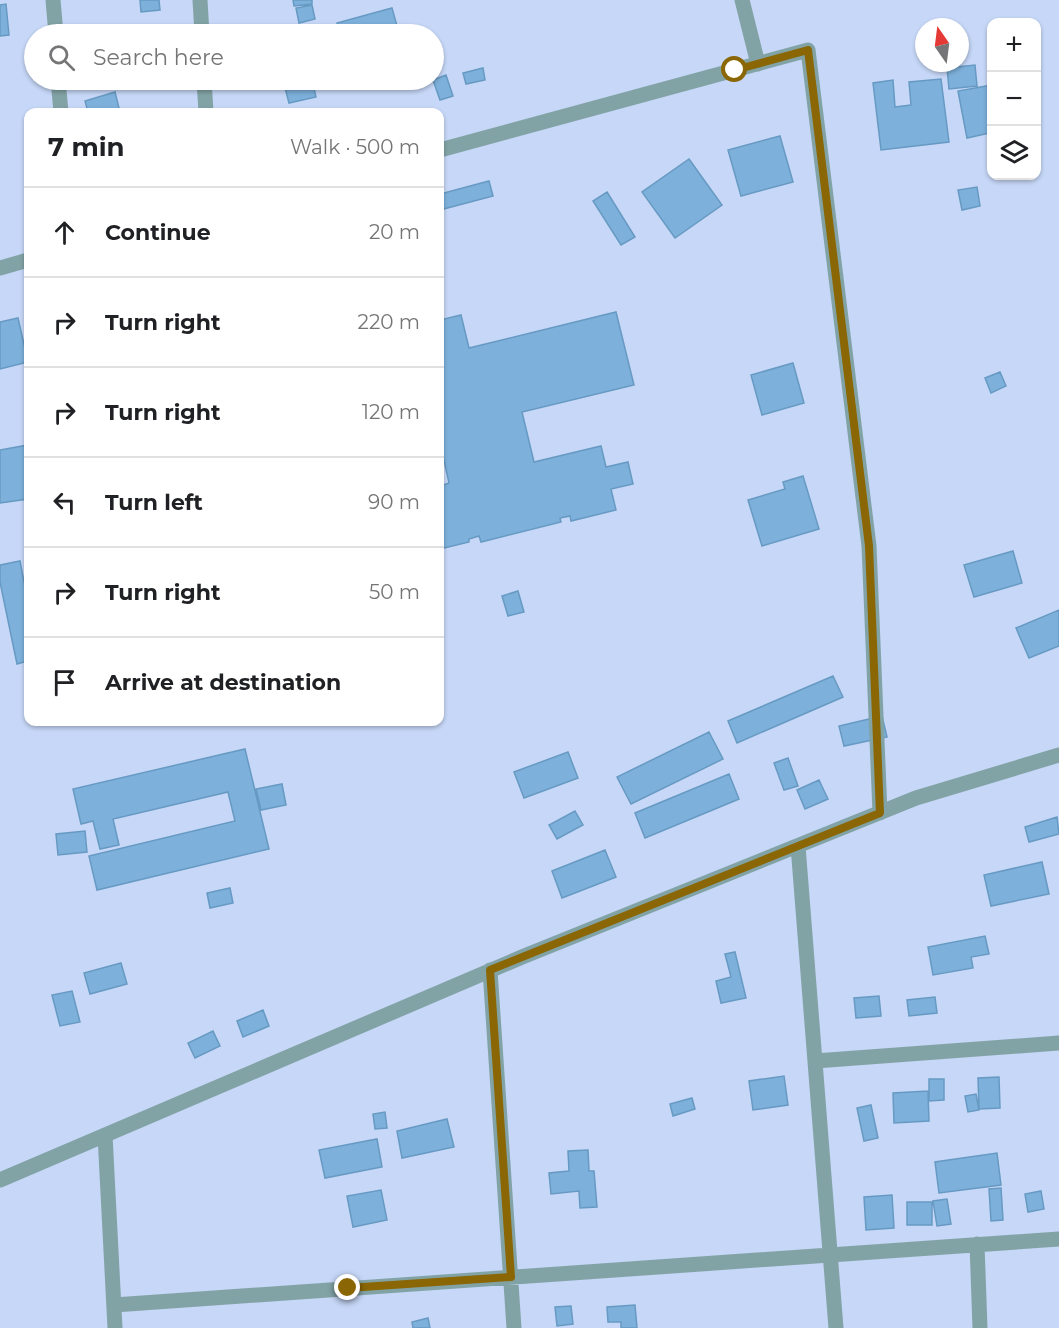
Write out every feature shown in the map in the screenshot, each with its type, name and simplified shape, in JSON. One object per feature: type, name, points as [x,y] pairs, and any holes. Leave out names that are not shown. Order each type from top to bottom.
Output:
[{"type":"street","points":[[53,0],[55,24]]},
{"type":"street","points":[[200,0],[201,24]]},
{"type":"street","points":[[742,0],[758,64]]},
{"type":"street","points":[[444,149],[808,50],[869,546],[880,813]]},
{"type":"street","points":[[59,90],[61,108]]},
{"type":"street","points":[[205,90],[206,108]]},
{"type":"street","points":[[0,268],[24,261]]},
{"type":"street","points":[[0,1180],[490,970],[915,798],[1059,755]]},
{"type":"street","points":[[798,846],[836,1328]]},
{"type":"street","points":[[490,970],[514,1328]]},
{"type":"street","points":[[815,1061],[1059,1043]]},
{"type":"street","points":[[105,1135],[115,1328]]},
{"type":"street","points":[[114,1305],[1059,1239]]},
{"type":"street","points":[[977,1244],[980,1328]]},
{"type":"building","points":[[140,0],[159,0],[160,10],[141,12]]},
{"type":"building","points":[[293,0],[312,0],[312,4],[294,6]]},
{"type":"building","points":[[6,4],[9,35],[0,36],[0,5]]},
{"type":"building","points":[[312,5],[315,19],[299,23],[296,8]]},
{"type":"building","points":[[392,8],[396,24],[337,24]]},
{"type":"building","points":[[975,65],[977,86],[949,89],[947,72],[969,72],[969,66]]},
{"type":"building","points":[[483,68],[485,80],[466,84],[463,73]]},
{"type":"building","points":[[446,75],[453,96],[440,100],[436,90],[444,90],[444,76]]},
{"type":"building","points":[[941,79],[949,142],[881,150],[873,83],[893,80],[895,107],[911,105],[909,82]]},
{"type":"building","points":[[987,86],[987,134],[967,138],[958,91]]},
{"type":"building","points":[[286,90],[314,90],[316,97],[289,103]]},
{"type":"building","points":[[115,92],[119,108],[87,108],[85,101]]},
{"type":"building","points":[[780,136],[793,182],[741,196],[728,150]]},
{"type":"building","points":[[689,159],[722,205],[675,238],[642,192]]},
{"type":"building","points":[[489,181],[493,196],[444,209],[444,193]]},
{"type":"building","points":[[977,187],[980,206],[962,210],[958,190]]},
{"type":"building","points":[[607,192],[635,237],[621,245],[593,201]]},
{"type":"building","points":[[616,312],[634,385],[522,412],[534,462],[601,446],[606,467],[628,462],[633,484],[611,489],[616,510],[571,521],[570,516],[560,518],[561,522],[481,542],[479,536],[469,539],[469,542],[444,548],[444,485],[449,483],[444,460],[444,319],[461,315],[469,348]]},
{"type":"building","points":[[18,318],[24,344],[24,363],[0,369],[0,322]]},
{"type":"building","points":[[793,363],[804,403],[762,415],[751,375]]},
{"type":"building","points":[[1000,372],[1006,386],[991,393],[985,378]]},
{"type":"building","points":[[24,446],[24,500],[0,503],[0,450]]},
{"type":"building","points":[[803,476],[819,529],[762,546],[748,500],[785,489],[783,482]]},
{"type":"building","points":[[1013,551],[1022,583],[974,597],[964,565]]},
{"type":"building","points":[[20,561],[24,582],[24,662],[17,664],[0,582],[0,565]]},
{"type":"building","points":[[518,591],[524,612],[508,616],[502,596]]},
{"type":"building","points":[[1059,610],[1059,646],[1029,658],[1016,628]]},
{"type":"building","points":[[833,676],[843,697],[737,743],[728,721]]},
{"type":"building","points":[[882,716],[887,737],[844,746],[839,726]]},
{"type":"building","points":[[709,732],[723,759],[631,804],[617,777]]},
{"type":"building","points":[[245,749],[269,849],[97,890],[89,856],[235,821],[228,792],[113,819],[119,845],[100,849],[93,821],[81,824],[73,789]]},
{"type":"building","points":[[568,752],[578,778],[524,798],[514,772]]},
{"type":"building","points":[[788,758],[798,786],[784,790],[774,763]]},
{"type":"building","points":[[729,774],[739,799],[645,838],[635,813]]},
{"type":"building","points":[[819,780],[828,799],[805,809],[797,790]]},
{"type":"building","points":[[282,784],[286,805],[261,810],[256,789]]},
{"type":"building","points":[[575,811],[583,825],[557,839],[549,825]]},
{"type":"building","points":[[1057,817],[1059,834],[1029,842],[1025,827]]},
{"type":"building","points":[[85,831],[87,852],[58,855],[56,834]]},
{"type":"building","points":[[605,850],[616,877],[562,898],[552,871]]},
{"type":"building","points":[[1042,862],[1049,894],[991,906],[984,875]]},
{"type":"building","points":[[230,888],[233,903],[210,908],[207,893]]},
{"type":"building","points":[[985,936],[989,954],[971,957],[973,968],[933,975],[928,947]]},
{"type":"building","points":[[735,952],[746,998],[721,1003],[716,981],[731,977],[725,954]]},
{"type":"building","points":[[121,963],[127,984],[90,994],[84,973]]},
{"type":"building","points":[[72,991],[80,1022],[60,1026],[52,995]]},
{"type":"building","points":[[879,996],[881,1016],[856,1018],[854,998]]},
{"type":"building","points":[[935,997],[937,1013],[909,1016],[907,1000]]},
{"type":"building","points":[[263,1010],[269,1026],[243,1037],[237,1021]]},
{"type":"building","points":[[213,1031],[220,1046],[195,1058],[188,1043]]},
{"type":"building","points":[[784,1076],[788,1105],[753,1110],[749,1081]]},
{"type":"building","points":[[999,1077],[1000,1108],[979,1109],[978,1078]]},
{"type":"building","points":[[929,1079],[944,1079],[944,1100],[929,1101]]},
{"type":"building","points":[[928,1091],[929,1121],[894,1123],[893,1093]]},
{"type":"building","points":[[976,1094],[979,1110],[968,1112],[965,1096]]},
{"type":"building","points":[[692,1098],[695,1109],[673,1116],[670,1104]]},
{"type":"building","points":[[871,1105],[878,1138],[864,1141],[857,1108]]},
{"type":"building","points":[[385,1112],[387,1128],[375,1129],[373,1114]]},
{"type":"building","points":[[447,1119],[454,1147],[402,1158],[397,1131]]},
{"type":"building","points":[[377,1139],[382,1167],[325,1178],[319,1150]]},
{"type":"building","points":[[588,1150],[589,1171],[594,1171],[597,1207],[580,1208],[579,1191],[551,1194],[549,1173],[569,1171],[568,1151]]},
{"type":"building","points":[[997,1153],[1001,1185],[939,1193],[935,1162]]},
{"type":"building","points":[[1001,1188],[1003,1220],[991,1221],[989,1189]]},
{"type":"building","points":[[381,1190],[387,1220],[353,1227],[347,1196]]},
{"type":"building","points":[[1041,1191],[1044,1209],[1028,1212],[1025,1194]]},
{"type":"building","points":[[892,1195],[894,1228],[866,1230],[864,1197]]},
{"type":"building","points":[[947,1199],[951,1224],[937,1226],[933,1201]]},
{"type":"building","points":[[907,1202],[932,1202],[932,1225],[907,1225]]},
{"type":"building","points":[[635,1305],[637,1328],[621,1328],[621,1322],[608,1322],[607,1307]]},
{"type":"building","points":[[571,1306],[573,1324],[557,1326],[555,1307]]},
{"type":"building","points":[[428,1318],[430,1328],[413,1328],[412,1322]]},
{"type":"route","points":[[348,1288],[511,1277],[490,970],[880,813],[869,546],[808,50],[735,70]]}]
